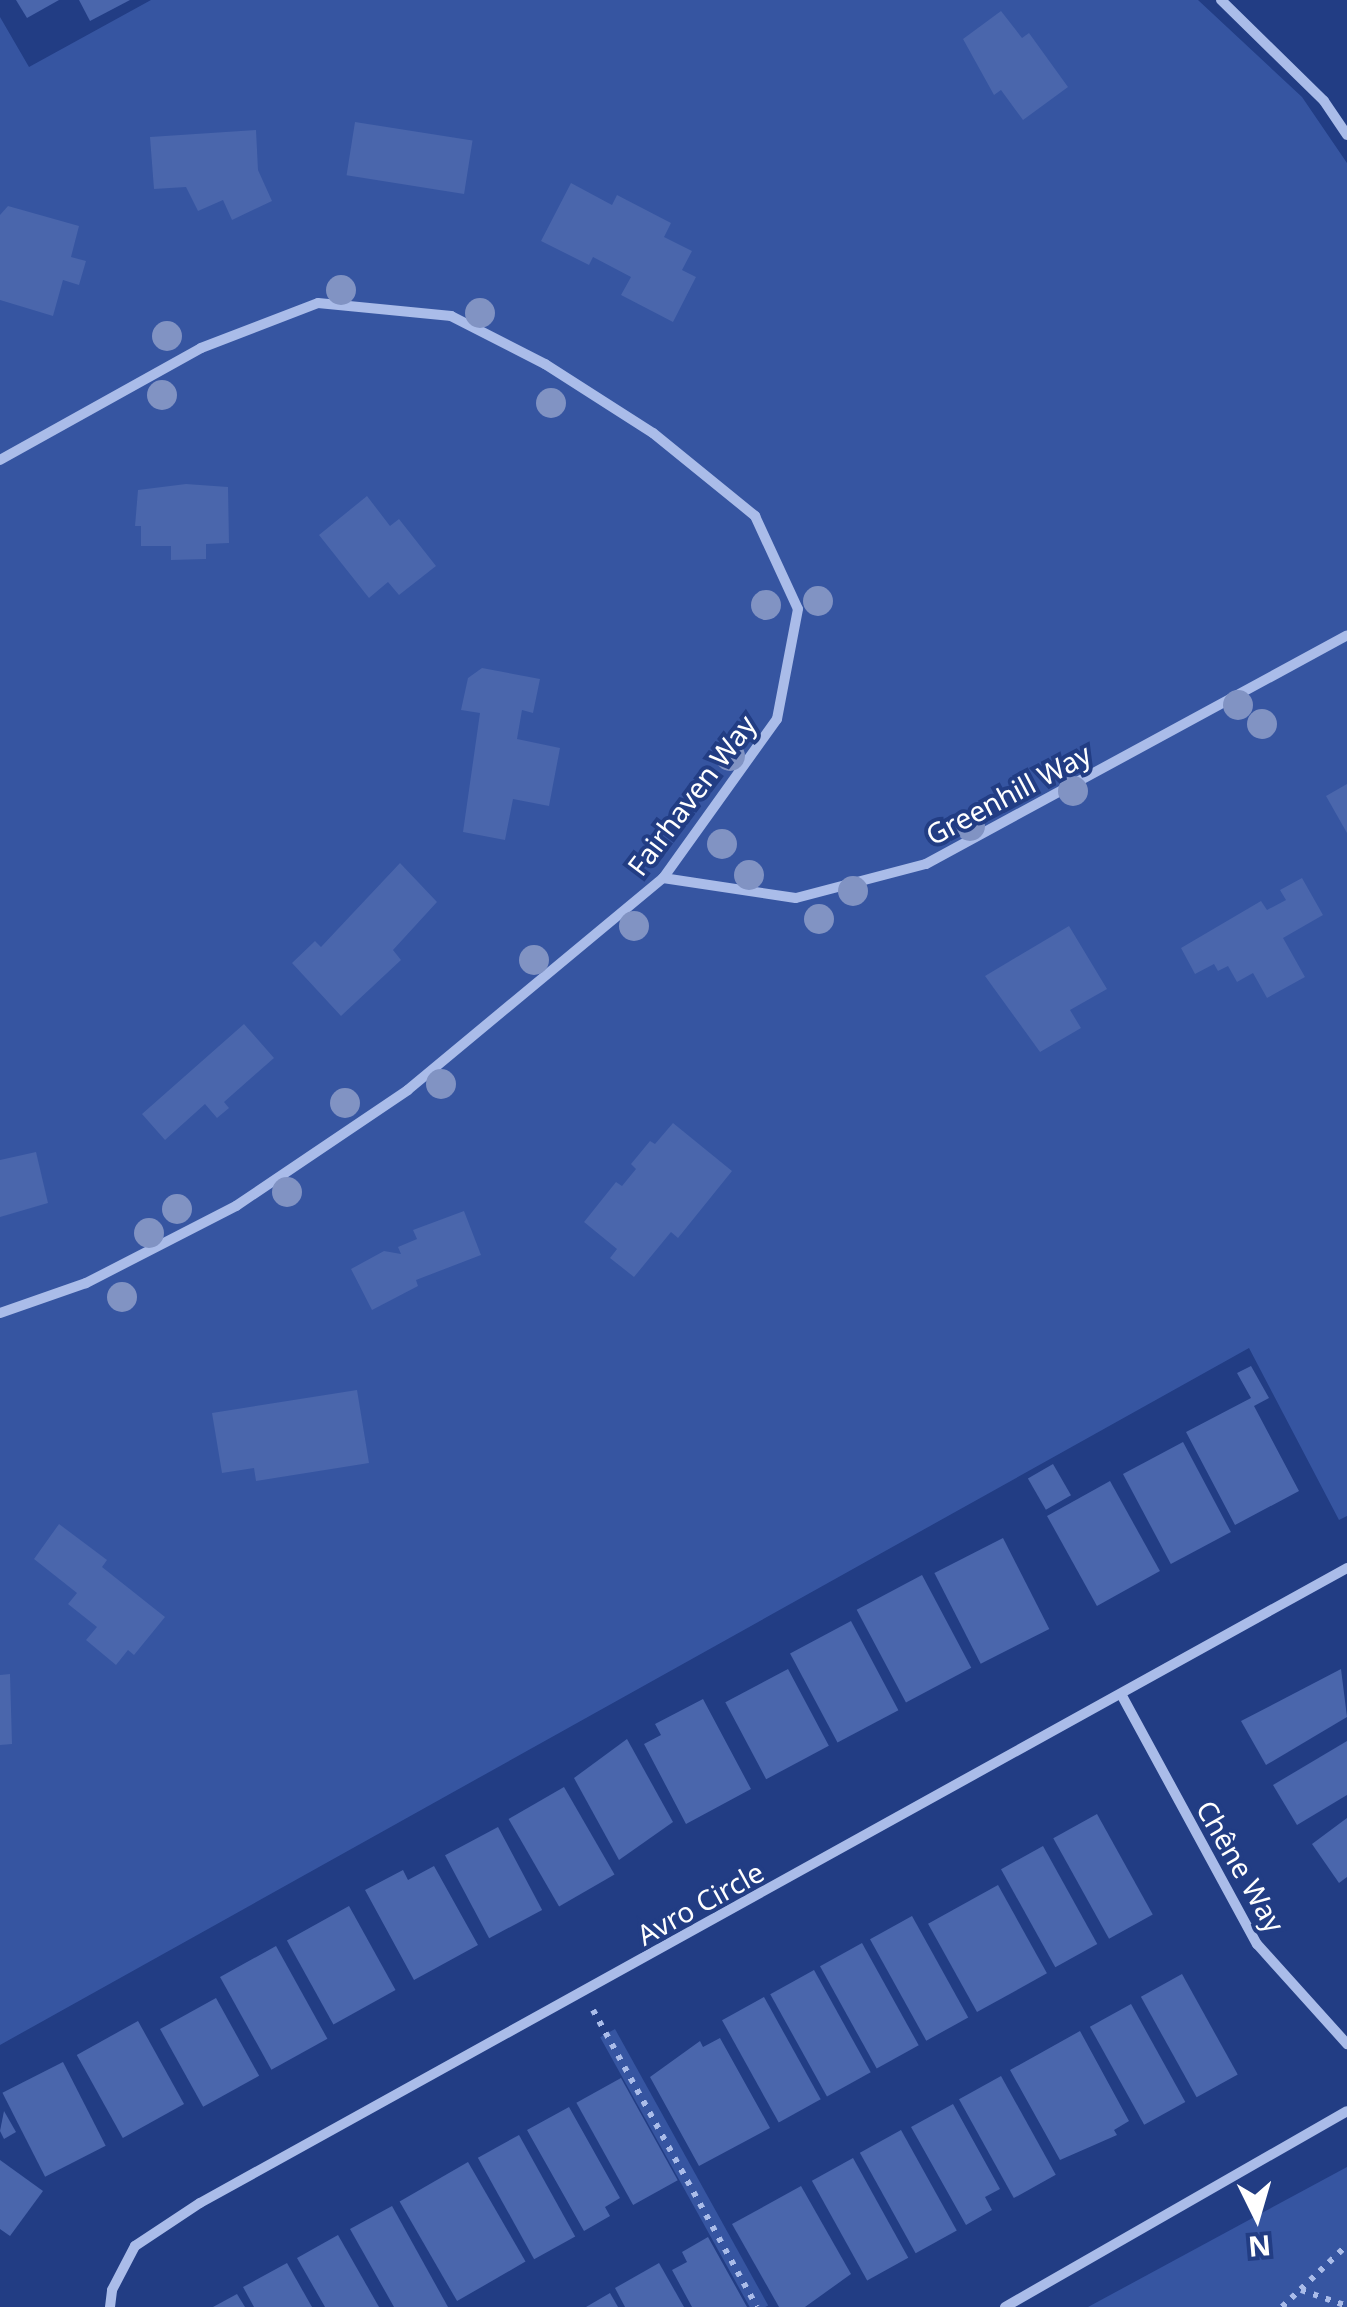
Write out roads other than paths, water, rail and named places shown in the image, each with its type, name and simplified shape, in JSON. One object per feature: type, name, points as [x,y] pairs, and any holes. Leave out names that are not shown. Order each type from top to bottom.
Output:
[{"type":"street","points":[[1222,0],[1324,102],[1347,135]]},
{"type":"street","name":"Fairhaven Way","points":[[0,460],[201,348],[318,302],[451,316],[545,364],[652,433],[756,516],[798,609],[777,719],[663,878],[408,1090],[236,1206],[86,1283],[0,1313]]},
{"type":"street","name":"Greenhill Way","points":[[663,878],[796,898],[926,864],[1347,636]]},
{"type":"street","name":"Avro Circle","points":[[110,2307],[112,2290],[135,2246],[200,2203],[584,1994],[1347,1568]]},
{"type":"street","name":"Chêne Way","points":[[1121,1694],[1257,1944],[1347,2044]]},
{"type":"street","points":[[1005,2307],[1347,2111]]}]
